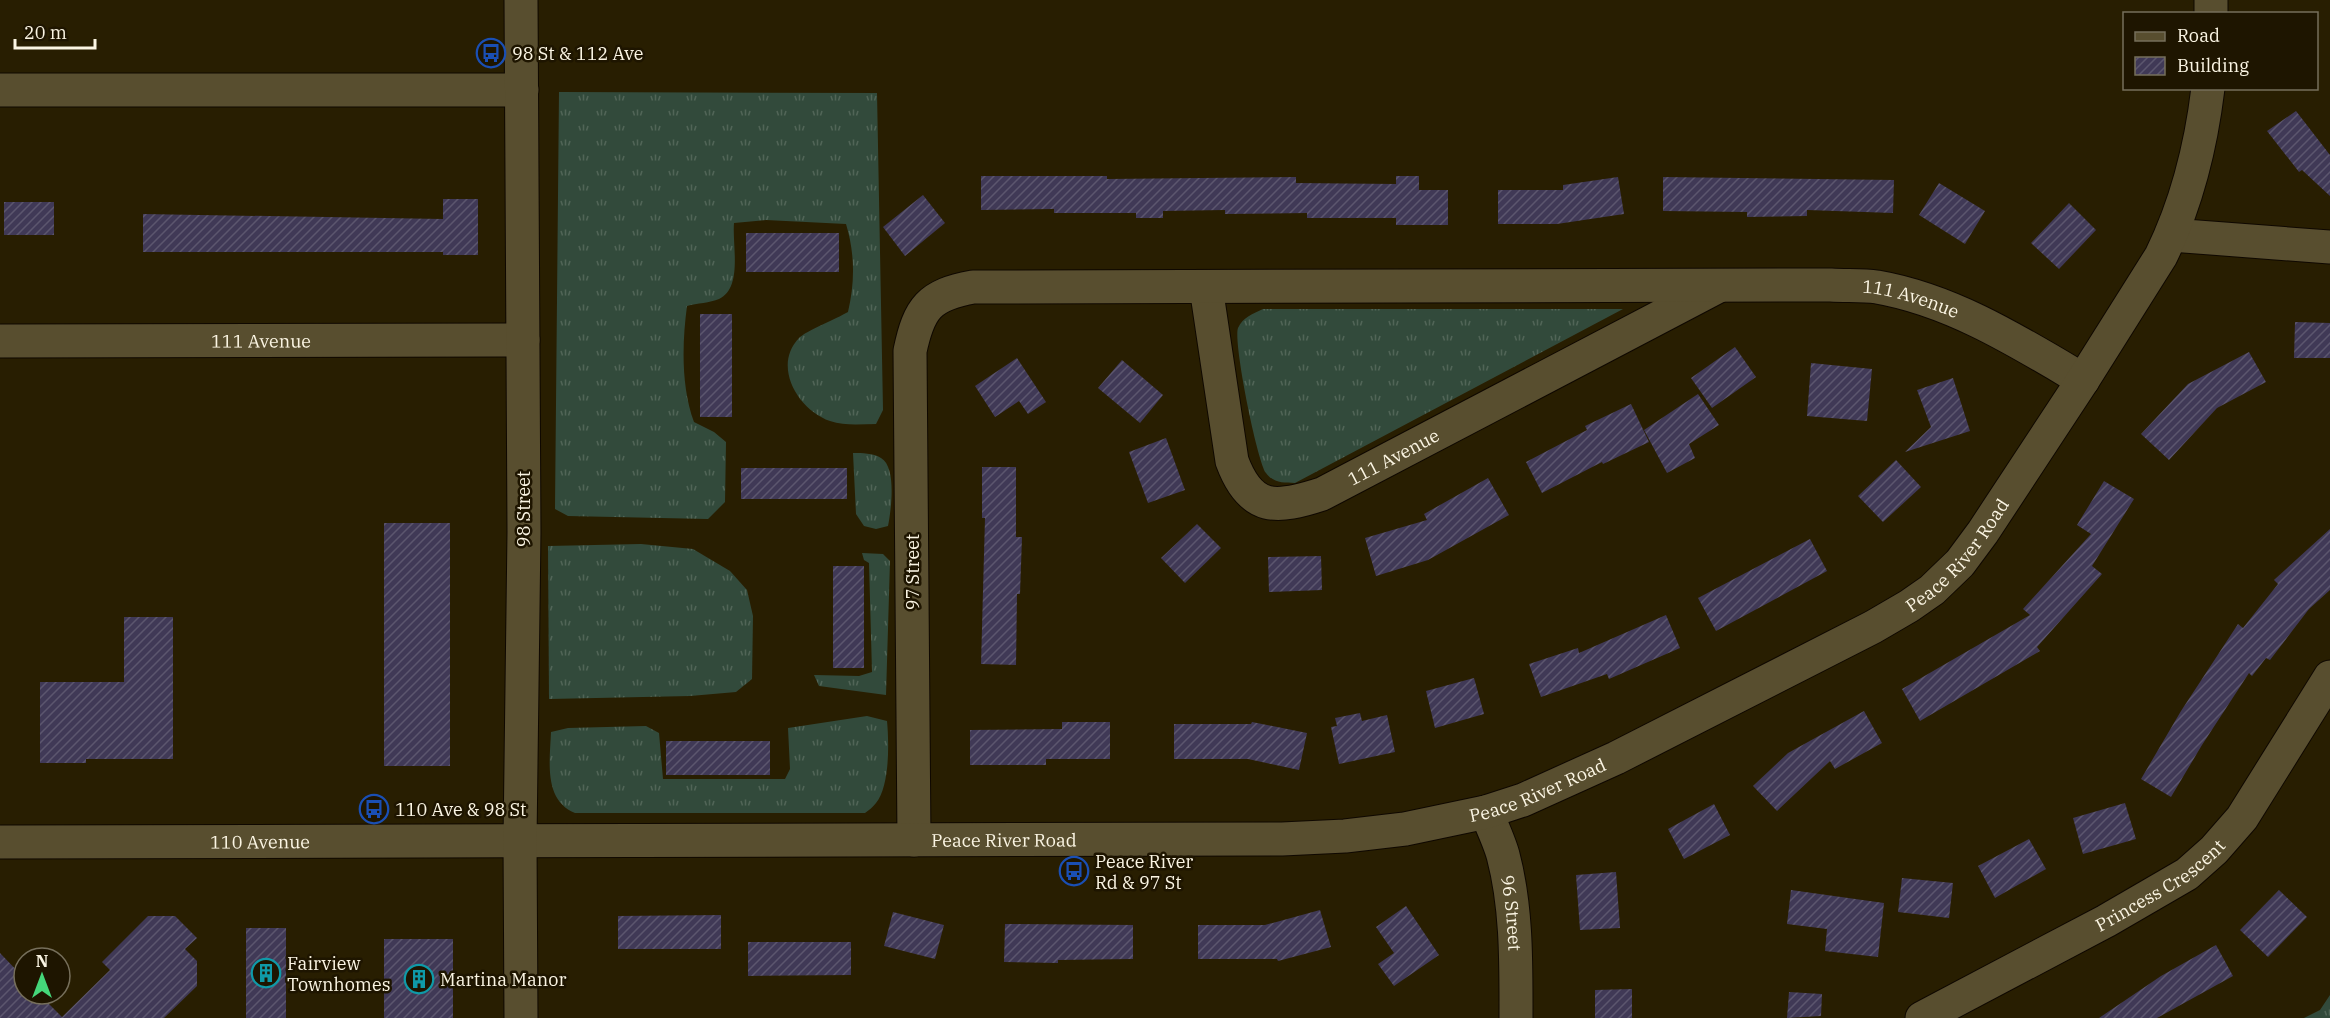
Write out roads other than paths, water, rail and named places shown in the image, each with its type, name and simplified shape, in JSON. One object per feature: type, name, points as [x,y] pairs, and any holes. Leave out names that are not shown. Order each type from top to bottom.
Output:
[{"type":"street","name":"98 Street","points":[[521,0],[524,340],[521,1018]]},
{"type":"street","points":[[0,90],[522,90]]},
{"type":"street","name":"Peace River Road","points":[[520,841],[1335,837],[1405,829],[1486,812],[1523,800],[1616,758],[1873,627],[1932,590],[1960,563],[2083,380],[2153,271],[2172,235],[2188,184],[2208,90]]},
{"type":"street","points":[[2172,235],[2330,247]]},
{"type":"street","name":"111 Avenue","points":[[926,307],[948,292],[973,287],[1721,285],[1876,287],[1935,302],[2014,339],[2083,380]]},
{"type":"street","name":"111 Avenue","points":[[1206,287],[1232,461],[1238,478],[1248,492],[1269,504],[1291,504],[1322,494],[1721,285]]},
{"type":"street","name":"97 Street","points":[[914,840],[910,351],[915,328],[926,307]]},
{"type":"street","name":"111 Avenue","points":[[0,341],[524,340]]},
{"type":"street","name":"Princess Crescent","points":[[1922,1018],[2106,921],[2187,874],[2214,850],[2242,818],[2330,677]]},
{"type":"street","name":"96 Street","points":[[1486,812],[1503,854],[1512,910],[1516,1018]]},
{"type":"street","name":"110 Avenue","points":[[0,842],[520,841]]},
{"type":"place","name":"98 St & 112 Ave","points":[[491,53]]},
{"type":"place","name":"110 Ave & 98 St","points":[[374,809]]},
{"type":"place","name":"Peace River Rd & 97 St","points":[[1074,871]]},
{"type":"place","name":"Fairview Townhomes","points":[[266,973]]},
{"type":"place","name":"Martina Manor","points":[[419,979]]}]
